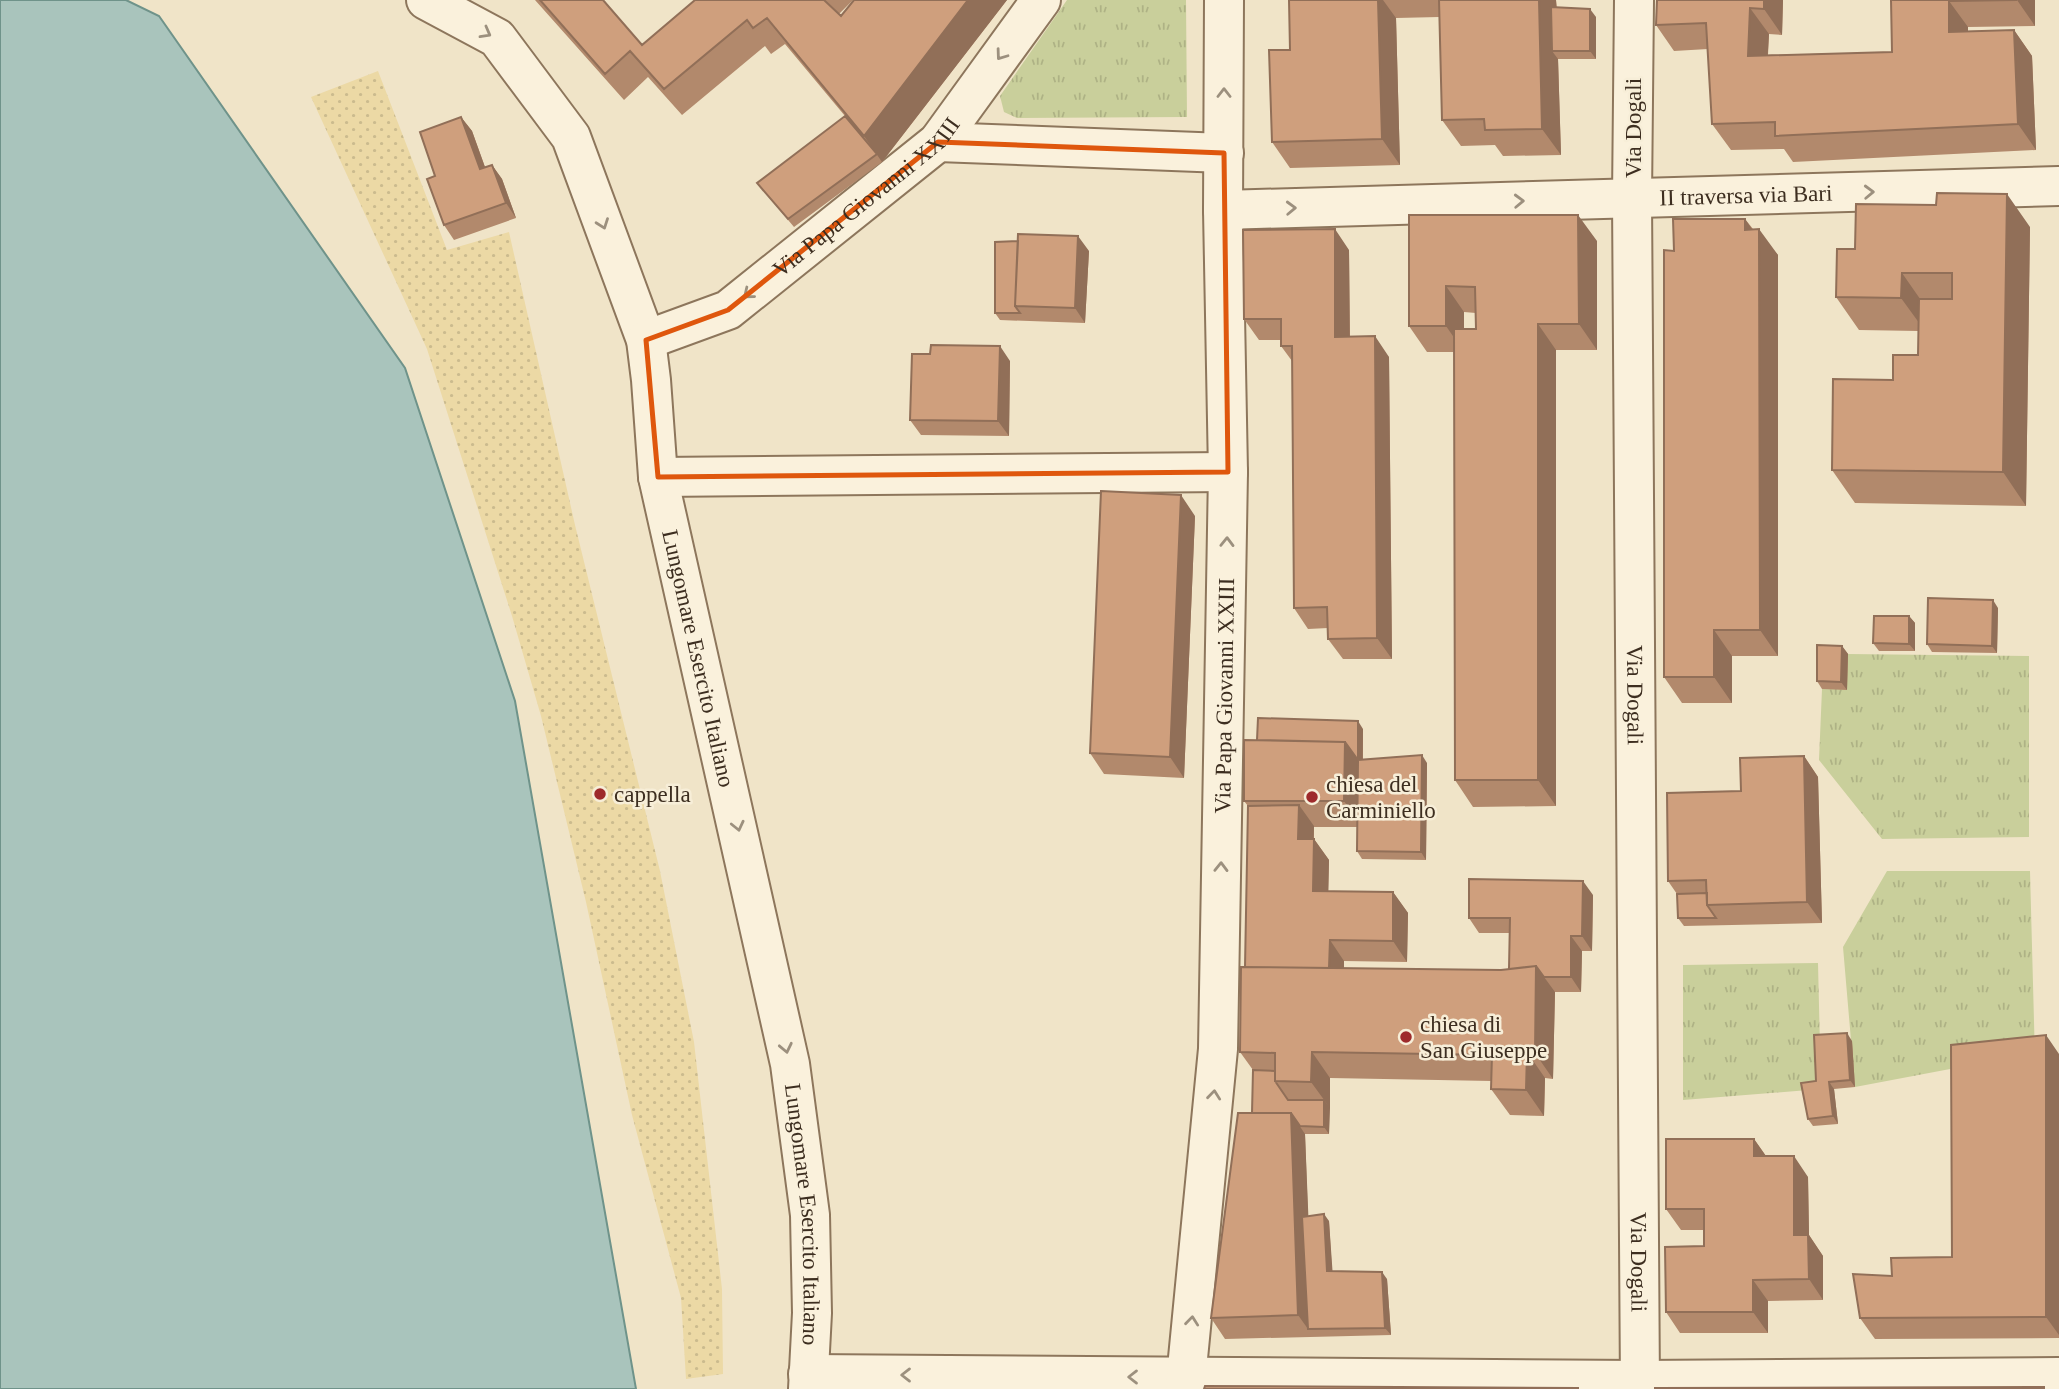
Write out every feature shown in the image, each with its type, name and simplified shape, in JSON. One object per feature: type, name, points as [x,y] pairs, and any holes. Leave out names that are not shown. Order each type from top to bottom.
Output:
[{"type":"street","name":"Lungomare Esercito Italiano","points":[[426,0],[497,38],[570,137],[646,340],[658,477],[790,1064],[810,1215],[811,1313],[808,1382]]},
{"type":"street","name":"Via Papa Giovanni XXIII","points":[[646,340],[729,310],[937,142],[1041,0]]},
{"type":"street","name":"Via Papa Giovanni XXIII","points":[[1186,1383],[1218,1049],[1228,472],[1223,210],[1224,0]]},
{"type":"street","name":"Via Dogali","points":[[1634,0],[1632,198],[1640,1384]]},
{"type":"street","points":[[937,142],[1224,153]]},
{"type":"street","name":"II traversa via Bari","points":[[1223,210],[2059,186]]},
{"type":"street","points":[[658,477],[1228,472]]},
{"type":"street","points":[[808,1382],[1640,1384],[2059,1377]]},
{"type":"highlighted area","points":[[938,142],[1224,153],[1228,472],[658,477],[646,340],[728,310]]},
{"type":"green space","points":[[1067,0],[1186,0],[1187,117],[1017,118],[1004,112],[1000,96]]},
{"type":"green space","points":[[1848,654],[2029,656],[2029,837],[1882,839],[1819,760],[1822,689],[1846,689]]},
{"type":"green space","points":[[1887,871],[2030,871],[2035,1059],[1966,1066],[1855,1087],[1843,947]]},
{"type":"green space","points":[[1818,963],[1821,1089],[1683,1100],[1683,965]]},
{"type":"sand","name":"cappella","points":[[378,71],[447,250],[509,232],[575,525],[660,871],[694,1042],[722,1289],[723,1374],[686,1379],[681,1298],[632,1115],[586,902],[541,716],[512,616],[427,349],[311,97]]},
{"type":"water","points":[[0,0],[126,0],[159,16],[405,368],[515,701],[636,1389],[0,1389]]},
{"type":"building","points":[[540,0],[603,0],[642,45],[695,0],[824,0],[841,16],[854,0],[968,0],[864,136],[767,18],[753,28],[747,20],[664,89],[630,51],[605,74]]},
{"type":"building","points":[[1289,0],[1378,0],[1382,139],[1272,142],[1269,50],[1290,50]]},
{"type":"building","points":[[1439,0],[1539,0],[1542,129],[1485,130],[1484,119],[1442,120]]},
{"type":"building","points":[[1657,0],[1764,0],[1764,9],[1750,8],[1748,56],[1892,52],[1891,0],[2017,0],[1949,1],[1949,32],[2014,30],[2018,124],[1775,136],[1775,122],[1712,124],[1706,23],[1656,25]]},
{"type":"building","points":[[1551,7],[1590,9],[1590,51],[1552,51]]},
{"type":"building","points":[[845,116],[877,154],[788,219],[757,183]]},
{"type":"building","points":[[461,117],[480,169],[492,165],[506,203],[444,225],[427,179],[435,176],[420,132]]},
{"type":"building","points":[[1937,193],[2007,194],[2003,472],[1832,470],[1833,379],[1893,380],[1893,355],[1918,355],[1919,299],[1952,299],[1952,273],[1902,273],[1901,298],[1836,297],[1837,249],[1855,249],[1856,204],[1936,205]]},
{"type":"building","points":[[1409,215],[1578,215],[1579,324],[1538,324],[1538,780],[1455,780],[1454,329],[1476,329],[1475,287],[1446,286],[1446,326],[1409,326]]},
{"type":"building","points":[[1673,219],[1745,219],[1745,230],[1759,229],[1760,630],[1714,630],[1714,677],[1664,677],[1664,250],[1674,251]]},
{"type":"building","points":[[1335,229],[1335,337],[1375,336],[1377,638],[1328,639],[1327,607],[1294,608],[1292,346],[1281,346],[1281,319],[1244,319],[1243,230]]},
{"type":"building","points":[[1018,234],[1078,236],[1075,308],[1015,306]]},
{"type":"building","points":[[1018,241],[1015,306],[1020,313],[995,313],[995,242]]},
{"type":"building","points":[[931,345],[1000,346],[998,421],[910,420],[912,354],[930,354]]},
{"type":"building","points":[[1101,491],[1181,495],[1170,757],[1090,753]]},
{"type":"building","points":[[1928,598],[1993,600],[1992,646],[1927,644]]},
{"type":"building","points":[[1874,616],[1909,616],[1909,644],[1873,643]]},
{"type":"building","points":[[1817,645],[1842,646],[1841,682],[1817,681]]},
{"type":"building","points":[[1258,718],[1358,721],[1358,760],[1345,742],[1257,740]]},
{"type":"building","points":[[1244,740],[1345,742],[1344,801],[1244,801]]},
{"type":"building","points":[[1422,755],[1421,852],[1357,851],[1358,760]]},
{"type":"building","points":[[1804,756],[1807,902],[1707,905],[1706,880],[1668,881],[1667,793],[1741,791],[1740,758]]},
{"type":"building","points":[[1299,805],[1298,839],[1314,839],[1313,891],[1393,892],[1393,941],[1330,940],[1329,968],[1245,967],[1248,806]]},
{"type":"building","points":[[1469,879],[1583,881],[1582,936],[1571,936],[1571,977],[1544,977],[1536,966],[1509,969],[1510,918],[1469,918]]},
{"type":"building","points":[[1707,893],[1707,905],[1716,918],[1678,918],[1677,894]]},
{"type":"building","name":"chiesa di San Giuseppe","points":[[1536,966],[1535,1053],[1527,1052],[1526,1090],[1491,1089],[1492,1055],[1312,1052],[1311,1082],[1275,1081],[1275,1053],[1240,1052],[1241,967],[1501,970]]},
{"type":"building","points":[[1847,1033],[1850,1080],[1829,1082],[1833,1116],[1808,1119],[1801,1083],[1816,1081],[1814,1035]]},
{"type":"building","points":[[2046,1035],[2046,1317],[1860,1318],[1853,1274],[1892,1276],[1891,1258],[1952,1257],[1951,1045]]},
{"type":"building","points":[[1253,1070],[1275,1071],[1275,1081],[1288,1100],[1324,1100],[1324,1127],[1300,1126],[1291,1113],[1252,1113]]},
{"type":"building","points":[[1238,1113],[1291,1113],[1298,1315],[1211,1318]]},
{"type":"building","points":[[1666,1139],[1754,1139],[1754,1156],[1794,1156],[1794,1235],[1808,1235],[1809,1279],[1753,1280],[1753,1312],[1666,1312],[1665,1247],[1704,1246],[1704,1209],[1666,1209]]},
{"type":"building","points":[[1324,1214],[1327,1271],[1382,1272],[1385,1328],[1308,1329],[1302,1217]]},
{"type":"building","points":[[1205,1386],[1578,1388],[1578,1389],[1204,1389]]},
{"type":"building","points":[[1655,1388],[2044,1389],[1655,1389]]},
{"type":"place","name":"cappella","points":[[600,794]]},
{"type":"place","name":"chiesa del Carminiello","points":[[1312,797]]},
{"type":"place","name":"chiesa di San Giuseppe","points":[[1406,1037]]}]
